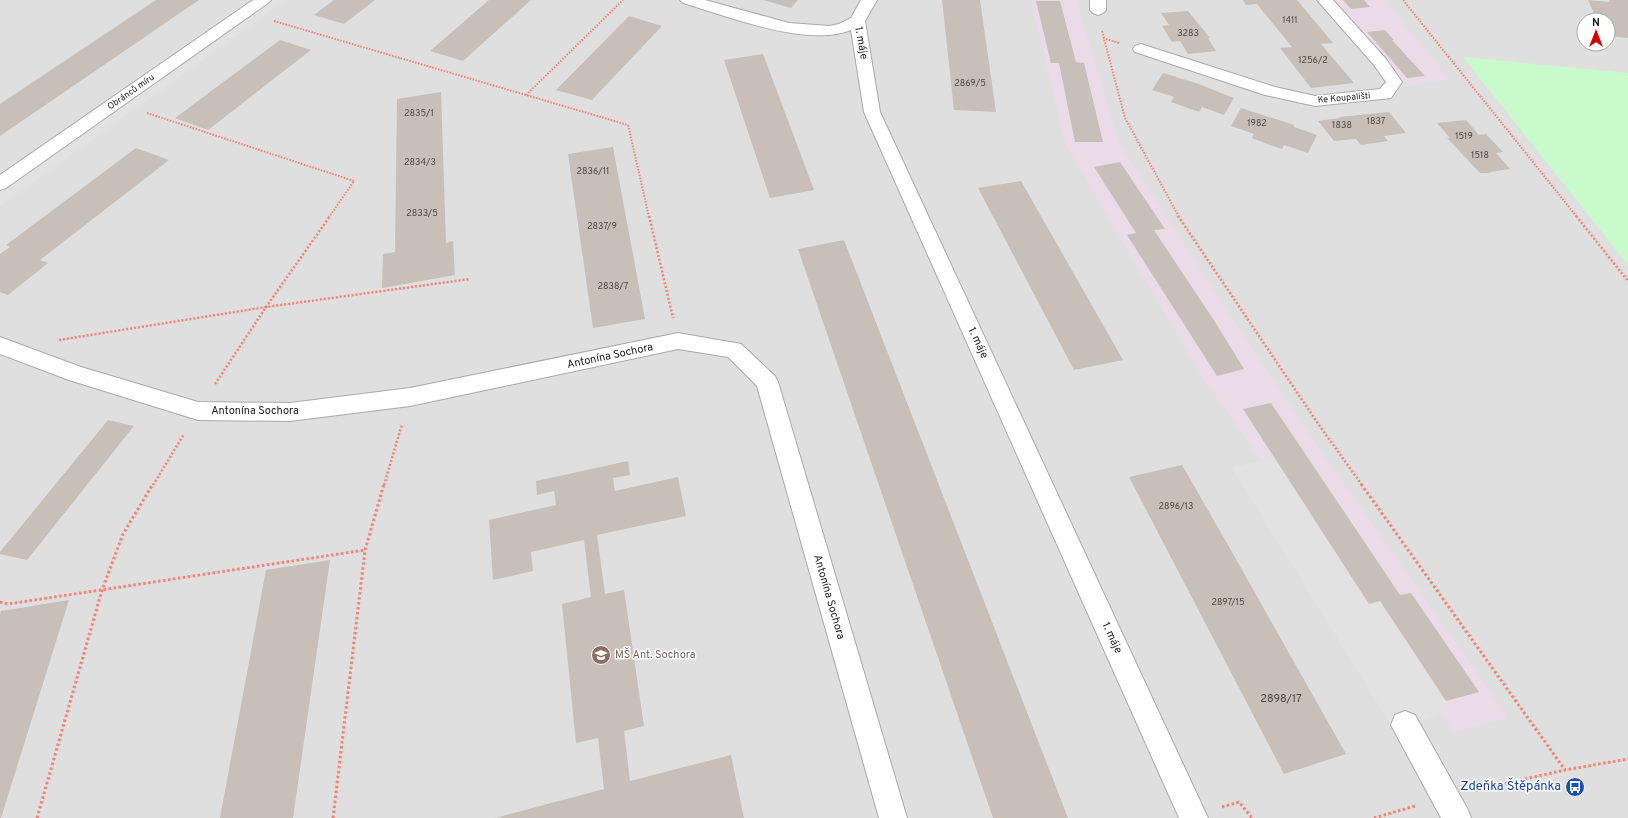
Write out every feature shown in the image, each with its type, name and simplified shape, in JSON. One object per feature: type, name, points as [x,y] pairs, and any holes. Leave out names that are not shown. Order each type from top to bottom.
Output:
[{"type":"street","name":"Obránců míru","points":[[0,184],[263,0]]},
{"type":"street","name":"1. máje","points":[[688,0],[727,5],[772,23],[807,31],[822,31],[843,28],[857,21],[872,112],[1194,818]]},
{"type":"street","points":[[857,21],[869,0]]},
{"type":"street","name":"Ke Koupališti","points":[[1141,49],[1248,85],[1315,101],[1386,94],[1394,82],[1380,62],[1325,0]]},
{"type":"street","name":"Antonína Sochora","points":[[0,345],[77,374],[198,411],[290,412],[410,397],[678,341],[734,350],[767,382],[893,818]]},
{"type":"street","points":[[1406,725],[1457,818]]},
{"type":"path","points":[[526,95],[623,0]]},
{"type":"path","points":[[1403,0],[1628,281]]},
{"type":"path","points":[[1098,5],[1103,38],[1125,118],[1182,223],[1321,428],[1565,770],[1628,759]]},
{"type":"path","points":[[274,21],[628,125],[678,341]]},
{"type":"path","points":[[53,341],[266,307],[470,279]]},
{"type":"path","points":[[333,818],[365,550],[410,397]]},
{"type":"path","points":[[0,602],[8,604],[365,550]]},
{"type":"shaded area","points":[[0,0],[1628,0],[1628,818],[0,818]]},
{"type":"shaded area","points":[[249,0],[257,0],[0,181],[0,174]]},
{"type":"shaded area","points":[[271,0],[286,0],[0,206],[0,192]]},
{"type":"shaded area","points":[[1031,0],[1076,0],[1120,146],[1295,414],[1508,718],[1454,732],[1202,376],[1066,145]]},
{"type":"shaded area","points":[[1334,0],[1384,0],[1449,79],[1407,86]]},
{"type":"shaded area","points":[[1274,457],[1368,604],[1380,601],[1451,711],[1393,728],[1232,468]]},
{"type":"green space","points":[[1463,57],[1628,73],[1628,265]]},
{"type":"building","points":[[156,0],[199,0],[0,136],[0,104]]},
{"type":"building","points":[[334,0],[375,0],[344,24],[314,15]]},
{"type":"building","points":[[489,0],[531,0],[463,61],[430,51]]},
{"type":"building","points":[[763,0],[798,0],[791,8]]},
{"type":"building","points":[[942,0],[980,0],[996,112],[954,110]]},
{"type":"building","points":[[1243,0],[1297,0],[1333,43],[1321,44],[1354,83],[1311,88],[1280,48],[1292,47],[1257,4],[1246,5]]},
{"type":"building","points":[[1343,0],[1364,0],[1370,7],[1351,9]]},
{"type":"building","points":[[1588,0],[1610,2],[1609,0],[1628,0],[1628,38],[1616,37],[1616,12],[1593,12]]},
{"type":"building","points":[[1036,1],[1060,1],[1076,62],[1084,63],[1103,142],[1075,142],[1059,63],[1051,63]]},
{"type":"building","points":[[1188,11],[1210,38],[1208,38],[1216,51],[1188,54],[1180,41],[1172,42],[1162,26],[1169,25],[1161,13]]},
{"type":"building","points":[[629,16],[662,26],[592,100],[556,90]]},
{"type":"building","points":[[1385,30],[1394,40],[1392,40],[1425,76],[1407,78],[1367,32]]},
{"type":"building","points":[[280,40],[311,50],[208,130],[175,118]]},
{"type":"building","points":[[763,54],[814,190],[770,198],[724,60]]},
{"type":"building","points":[[1163,73],[1199,84],[1234,98],[1224,115],[1202,107],[1199,112],[1171,102],[1174,97],[1152,90]]},
{"type":"building","points":[[441,92],[446,243],[453,241],[455,275],[382,288],[383,254],[395,252],[397,99]]},
{"type":"building","points":[[1241,108],[1294,125],[1294,127],[1317,135],[1308,153],[1284,145],[1282,149],[1267,144],[1252,138],[1254,134],[1231,126]]},
{"type":"building","points":[[1389,112],[1406,133],[1384,136],[1388,141],[1361,145],[1356,139],[1334,141],[1318,121],[1340,118],[1339,117]]},
{"type":"building","points":[[1466,120],[1479,135],[1486,134],[1503,152],[1496,153],[1510,169],[1490,172],[1491,173],[1480,173],[1447,138],[1450,138],[1437,123]]},
{"type":"building","points":[[613,147],[645,319],[593,328],[568,154]]},
{"type":"building","points":[[136,148],[169,160],[40,260],[48,263],[8,295],[0,292],[0,254],[10,247],[6,245]]},
{"type":"building","points":[[1120,162],[1165,229],[1154,230],[1217,325],[1244,369],[1217,376],[1127,235],[1136,233],[1094,167]]},
{"type":"building","points":[[1021,181],[1123,360],[1074,370],[978,188]]},
{"type":"building","points":[[844,240],[1068,818],[993,818],[798,249]]},
{"type":"building","points":[[1271,403],[1400,595],[1411,593],[1479,692],[1446,701],[1380,601],[1369,604],[1243,409]]},
{"type":"building","points":[[108,420],[134,426],[27,560],[0,554],[0,552]]},
{"type":"building","points":[[628,461],[630,475],[613,478],[615,491],[678,477],[686,516],[597,535],[605,594],[624,590],[644,726],[624,731],[630,781],[731,755],[744,818],[495,818],[604,789],[598,738],[576,743],[562,604],[591,597],[584,540],[531,552],[533,571],[493,580],[489,520],[556,505],[554,491],[537,495],[536,481]]},
{"type":"building","points":[[1182,465],[1346,754],[1284,774],[1129,477]]},
{"type":"building","points":[[330,560],[293,818],[220,818],[266,570]]},
{"type":"building","points":[[69,600],[0,818],[0,614],[1,611]]},
{"type":"place","name":"MŠ Ant. Sochora","points":[[601,655]]},
{"type":"place","name":"Zdeňka Štěpánka","points":[[1575,787]]}]
